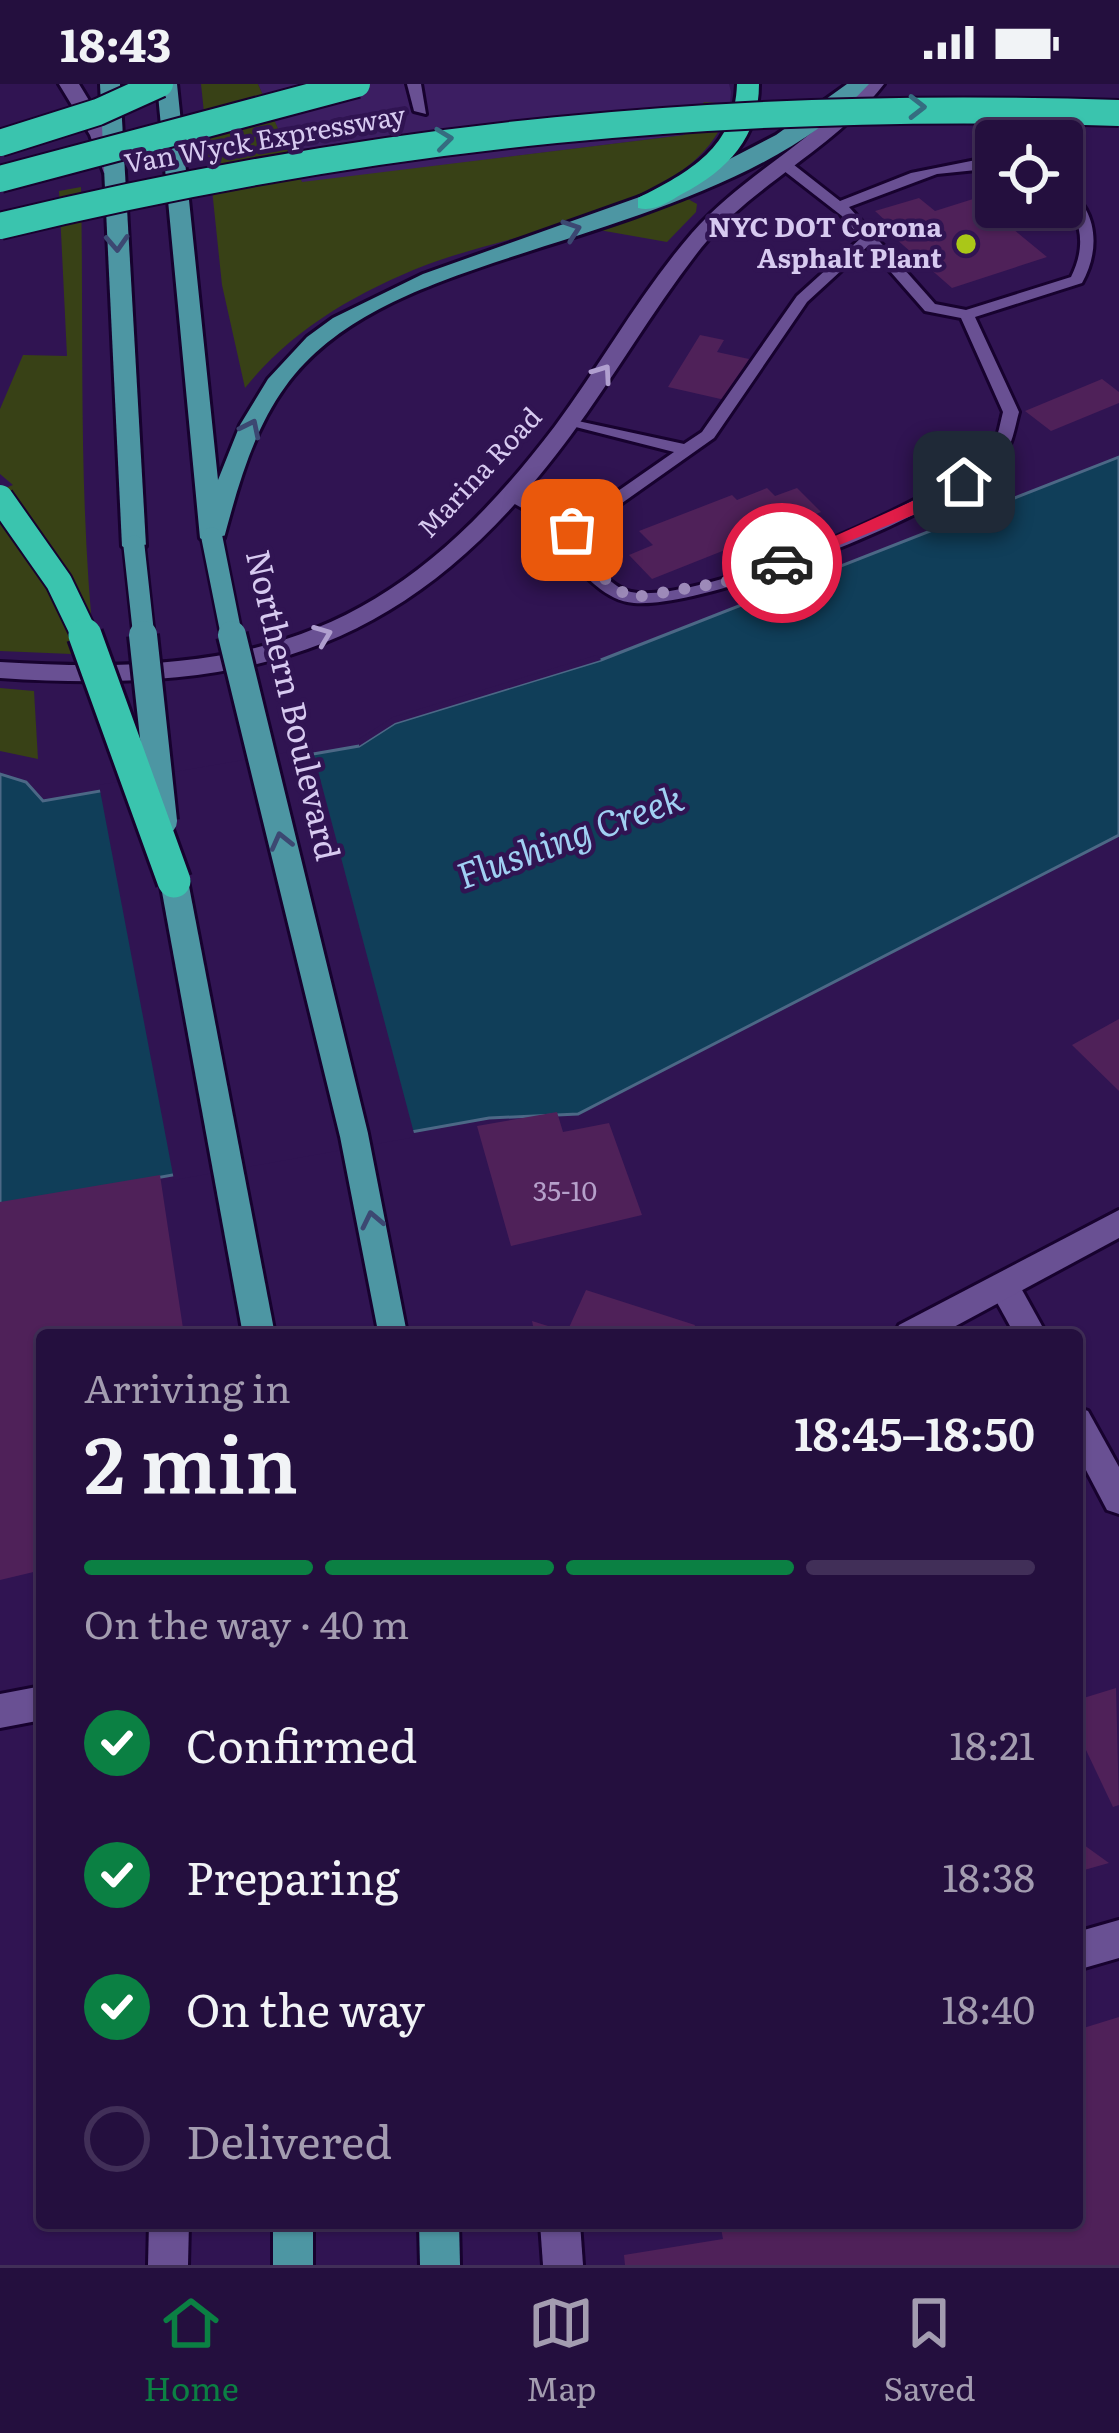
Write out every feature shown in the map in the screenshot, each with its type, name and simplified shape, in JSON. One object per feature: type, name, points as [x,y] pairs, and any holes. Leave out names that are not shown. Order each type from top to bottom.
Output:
[{"type":"highway","points":[[0,142],[132,84]]},
{"type":"highway","points":[[0,142],[82,118],[164,84]]},
{"type":"highway","name":"Van Wyck Expressway","points":[[0,179],[357,84]]},
{"type":"highway","points":[[647,203],[694,179],[725,153],[745,123],[748,84]]},
{"type":"highway","name":"Van Wyck Expressway","points":[[0,226],[270,166],[555,125],[855,108],[1119,113]]},
{"type":"highway","points":[[0,498],[37,543],[75,615],[174,881]]},
{"type":"main road","points":[[110,84],[147,706],[174,881],[258,1329]]},
{"type":"main road","name":"Northern Boulevard","points":[[164,84],[212,538],[254,734],[358,1155],[392,1329]]},
{"type":"main road","points":[[212,538],[235,464],[260,410],[286,370],[320,338],[404,289],[647,203],[752,158],[859,84]]},
{"type":"main road","points":[[293,2229],[293,2265]]},
{"type":"main road","points":[[439,2229],[440,2265]]},
{"type":"street","points":[[68,84],[100,134],[114,172]]},
{"type":"street","name":"Marina Road","points":[[0,670],[168,668],[316,639],[394,597],[510,494],[570,421],[695,242],[845,116],[874,84]]},
{"type":"street","points":[[922,1329],[1119,1223]]},
{"type":"street","points":[[1005,1288],[1028,1329]]},
{"type":"street","points":[[1083,1432],[1119,1499]]},
{"type":"street","points":[[0,1711],[36,1704]]},
{"type":"street","points":[[1083,1949],[1119,1939]]},
{"type":"street","points":[[168,2265],[169,2229]]},
{"type":"street","points":[[560,2229],[563,2265]]},
{"type":"lane","points":[[415,84],[422,112]]},
{"type":"lane","points":[[840,206],[900,179],[975,163]]},
{"type":"lane","points":[[784,164],[840,206],[930,308],[968,315],[1077,280],[1088,261],[1089,235],[1083,220]]},
{"type":"lane","points":[[572,530],[708,435],[802,299],[869,238]]},
{"type":"lane","points":[[572,530],[573,554],[621,594],[641,598],[725,582],[819,550],[964,482],[1000,451],[1011,412],[968,315]]},
{"type":"lane","points":[[570,421],[687,450]]},
{"type":"lane","points":[[510,494],[572,530]]},
{"type":"shaded area","points":[[258,84],[729,84],[731,92],[730,104],[704,103],[684,135],[302,183]]},
{"type":"green space","points":[[201,84],[258,84],[302,182],[684,135],[704,102],[730,104],[713,140],[684,169],[646,193],[555,227],[426,265],[375,287],[304,331],[245,388],[222,285]]},
{"type":"green space","points":[[81,187],[84,480],[95,655],[0,651],[0,490],[13,485],[0,474],[0,409],[23,355],[67,356],[59,191]]},
{"type":"green space","points":[[686,198],[697,204],[696,212],[667,242],[599,230]]},
{"type":"green space","points":[[0,688],[34,691],[38,759],[0,751]]},
{"type":"water","name":"Flushing Creek","points":[[1119,457],[1119,835],[578,1114],[489,1118],[0,1206],[0,774],[26,782],[43,801],[359,746],[395,723],[601,660]]},
{"type":"pier","points":[[597,655],[601,660],[395,723],[359,746],[359,739],[393,717]]},
{"type":"pier","points":[[312,748],[415,1137],[174,1180],[99,785]]},
{"type":"building","name":"NYC DOT Corona Asphalt Plant","points":[[919,198],[935,211],[975,198],[975,228],[1012,228],[1047,257],[952,288],[887,231],[890,225],[875,211]]},
{"type":"building","points":[[700,335],[724,340],[717,352],[749,359],[725,400],[668,387]]},
{"type":"building","points":[[1102,379],[1119,392],[1119,403],[1051,431],[1025,411]]},
{"type":"building","points":[[767,488],[775,496],[797,488],[821,512],[652,579],[629,555],[653,545],[639,531],[732,495],[737,500]]},
{"type":"building","points":[[1119,1019],[1119,1091],[1072,1045]]},
{"type":"building","points":[[557,1112],[563,1132],[609,1123],[642,1215],[511,1246],[477,1126]]},
{"type":"building","points":[[160,1175],[183,1329],[36,1329],[36,1571],[0,1580],[0,1202]]},
{"type":"building","points":[[586,1290],[695,1325],[693,1329],[568,1329]]},
{"type":"building","points":[[532,1321],[557,1329],[534,1329]]},
{"type":"building","points":[[1116,1688],[1119,1805],[1113,1807],[1083,1744],[1083,1698]]},
{"type":"building","points":[[1083,1844],[1109,1863],[1083,1870]]},
{"type":"building","points":[[1119,2017],[1119,2265],[625,2265],[624,2255],[723,2239],[721,2229],[1083,2229],[1083,2028]]},
{"type":"way so far","points":[[572,530],[573,554],[630,598],[725,582],[782,563]]},
{"type":"place","name":"NYC DOT Corona Asphalt Plant","points":[[966,244]]},
{"type":"route","points":[[782,563],[912,510],[964,482]]}]
